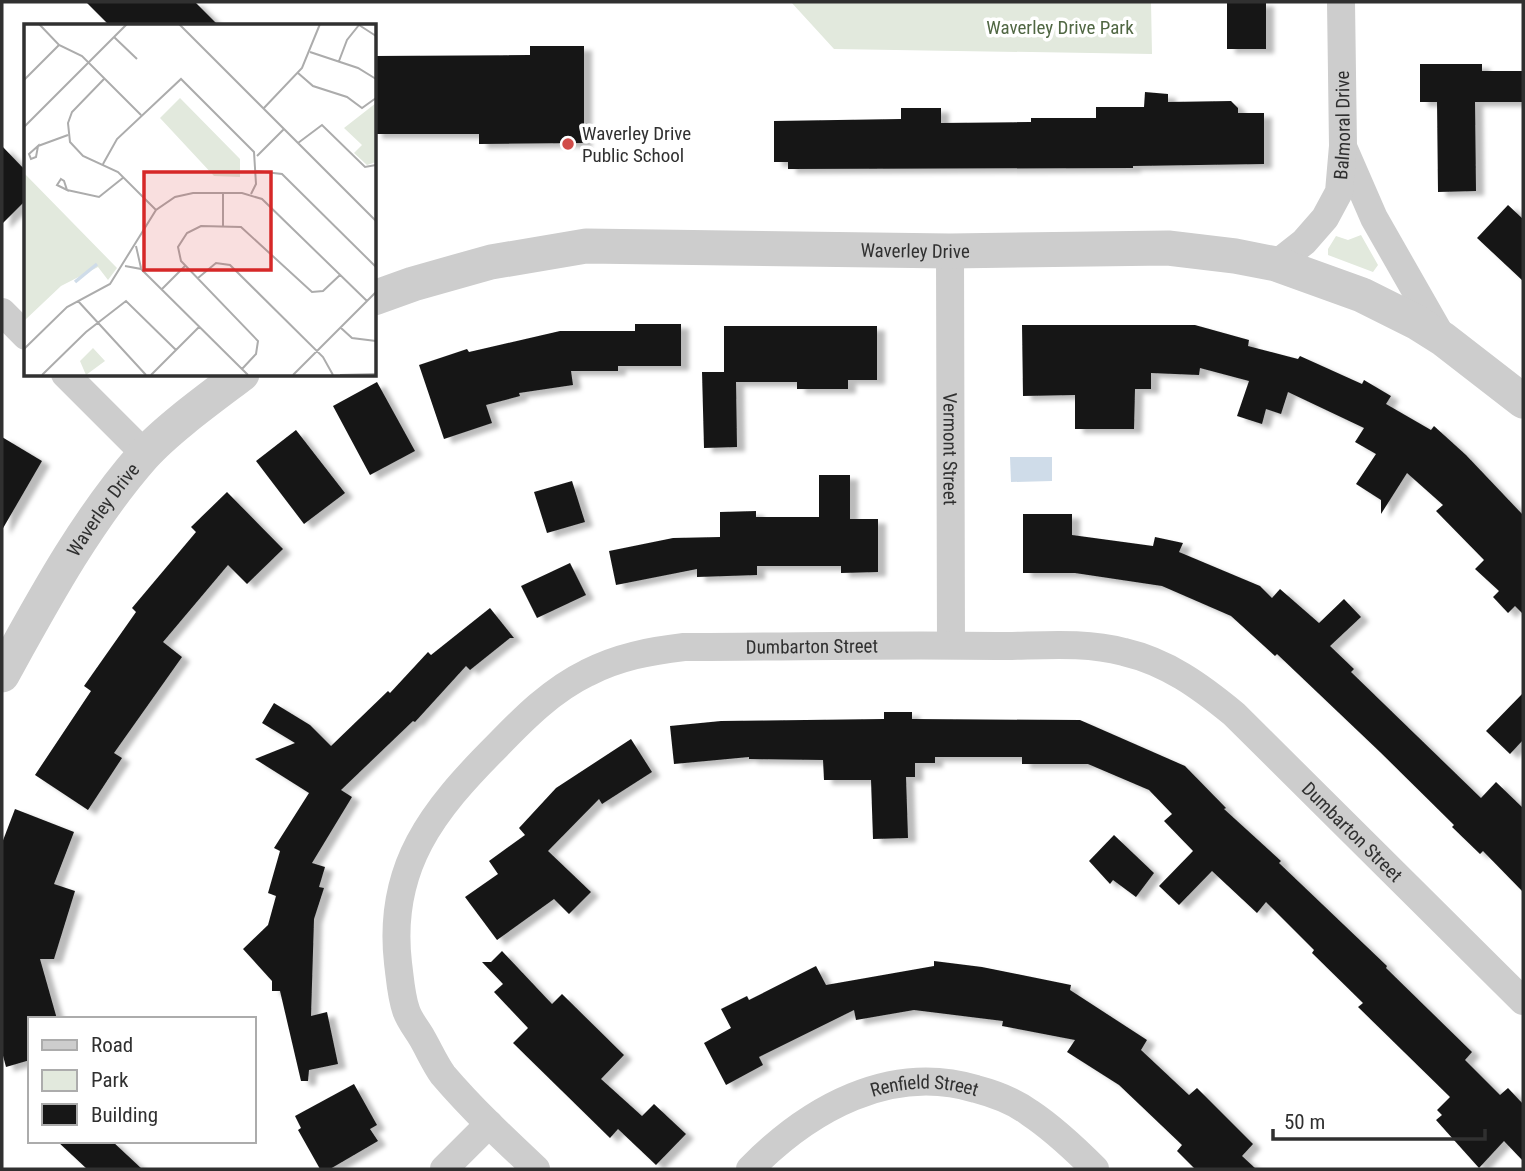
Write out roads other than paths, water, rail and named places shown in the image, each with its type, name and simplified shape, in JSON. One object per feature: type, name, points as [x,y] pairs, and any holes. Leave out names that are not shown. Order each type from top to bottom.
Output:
[{"type":"street","name":"Balmoral Drive","points":[[1276,264],[1304,242],[1325,218],[1339,192],[1343,146],[1341,2]]},
{"type":"street","name":"Waverley Drive","points":[[1343,146],[1374,218],[1443,339]]},
{"type":"street","name":"Waverley Drive","points":[[376,297],[491,262],[586,246],[950,251],[1168,248],[1276,264],[1362,295],[1443,339],[1523,401]]},
{"type":"street","name":"Vermont Street","points":[[950,251],[951,645]]},
{"type":"street","points":[[2,312],[24,334]]},
{"type":"street","points":[[67,376],[145,454]]},
{"type":"street","name":"Waverley Drive","points":[[2,675],[44,598],[93,521],[145,454],[241,376]]},
{"type":"street","name":"Dumbarton Street","points":[[536,1169],[442,1073],[406,1011],[396,930],[404,876],[425,829],[444,802],[475,768],[554,692],[619,659],[684,648],[951,645],[1112,649],[1162,665],[1192,681],[1234,714],[1523,1001]]},
{"type":"street","name":"Renfield Street","points":[[750,1169],[777,1143],[838,1102],[862,1092],[897,1084],[932,1081],[972,1087],[1011,1101],[1045,1124],[1095,1169]]},
{"type":"street","points":[[444,1169],[489,1124]]},
{"type":"water","points":[[1010,457],[1052,457],[1052,481],[1011,482]]},
{"type":"place","name":"Waverley Drive Public School","points":[[568,144]]},
{"type":"park label","name":"Waverley Drive Park","points":[[1060,27]]}]
